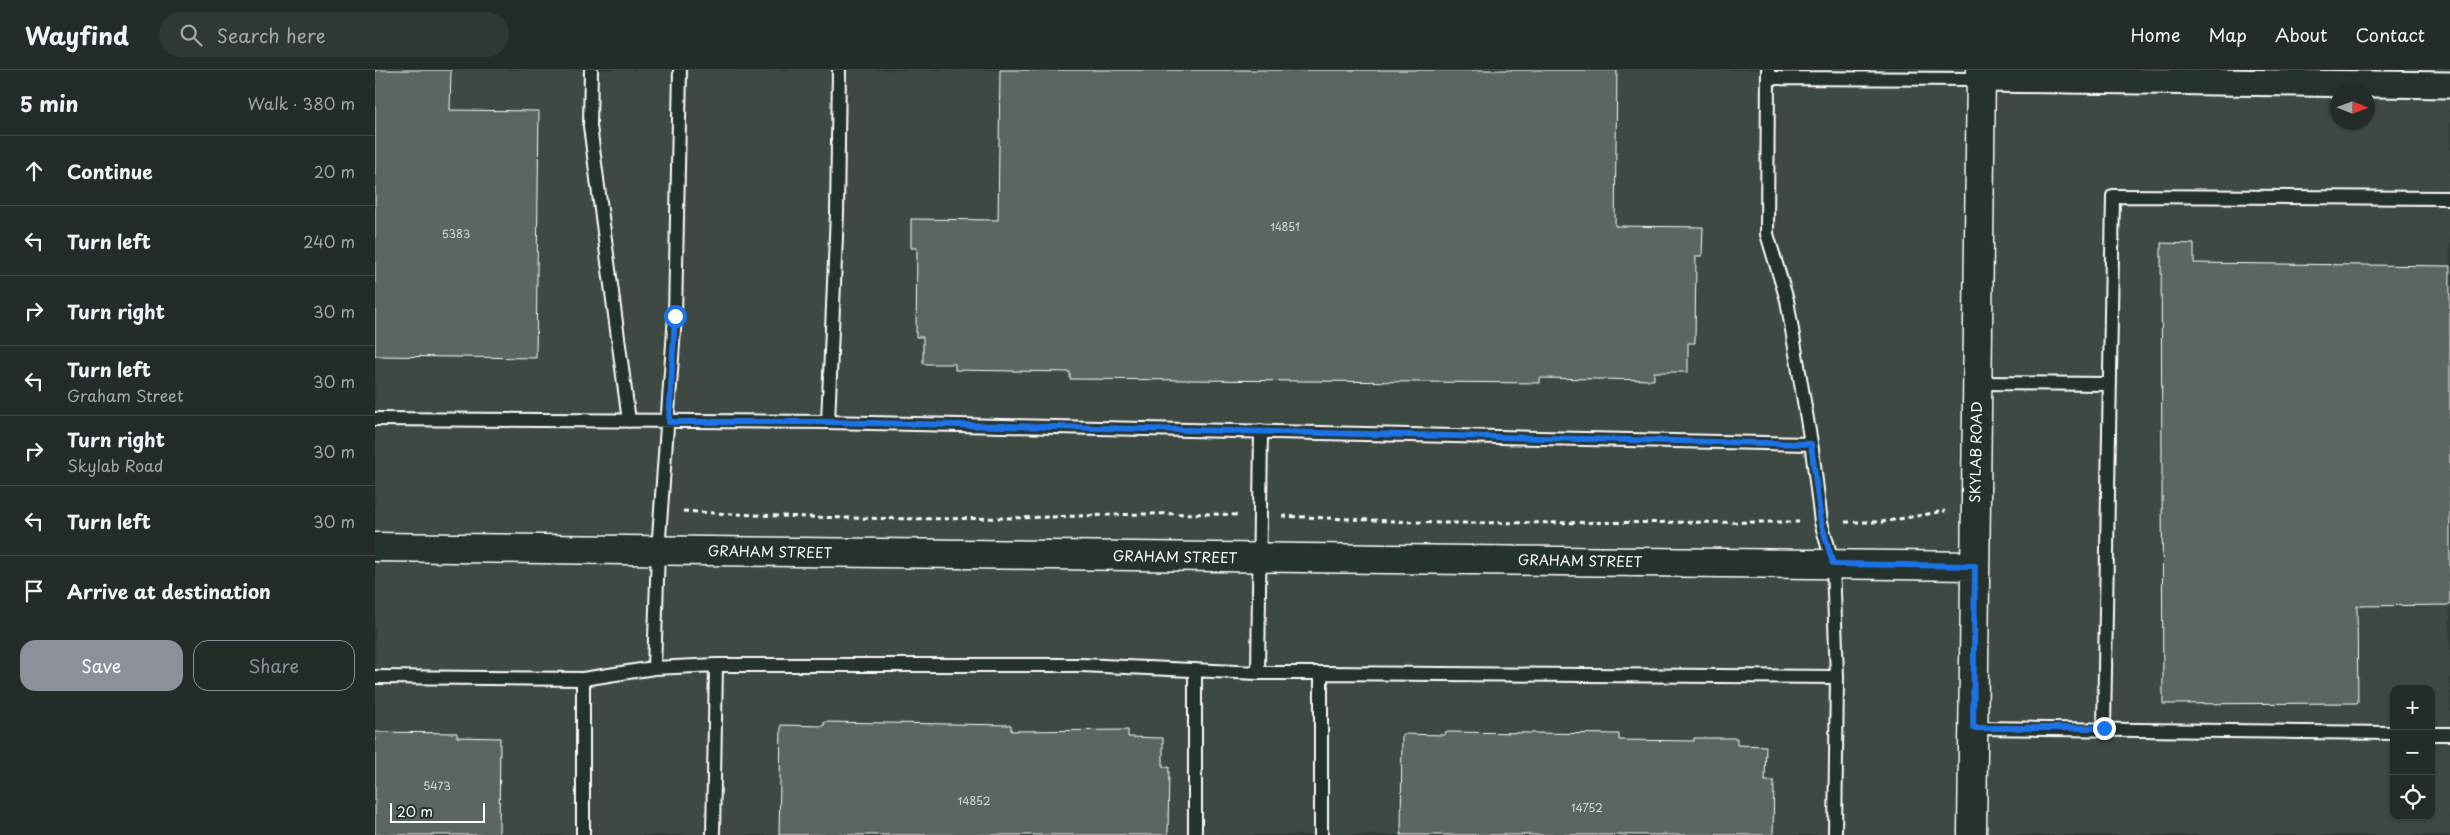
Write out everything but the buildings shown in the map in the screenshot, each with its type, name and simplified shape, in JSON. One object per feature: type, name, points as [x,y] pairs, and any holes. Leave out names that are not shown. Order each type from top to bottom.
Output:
[{"type":"street","points":[[1981,75],[2450,85]]},
{"type":"street","name":"SKYLAB ROAD","points":[[1971,835],[1981,75]]},
{"type":"street","name":"GRAHAM STREET","points":[[375,547],[1975,566]]},
{"type":"lane","points":[[591,70],[590,126],[629,421]]},
{"type":"lane","points":[[654,668],[658,551],[669,422],[675,316],[680,70]]},
{"type":"lane","points":[[828,422],[837,213],[839,70]]},
{"type":"lane","points":[[1835,835],[1837,677],[1833,564],[1821,522],[1811,444],[1787,300],[1767,234],[1768,74],[1981,75]]},
{"type":"lane","points":[[2104,728],[2113,196],[2450,198]]},
{"type":"lane","points":[[1977,383],[2110,384]]},
{"type":"lane","points":[[375,419],[828,422],[1811,444]]},
{"type":"lane","points":[[1257,673],[1261,431]]},
{"type":"lane","points":[[375,677],[583,679],[654,668],[716,665],[1081,665],[1257,673],[1837,677]]},
{"type":"lane","points":[[713,835],[716,665]]},
{"type":"lane","points":[[1195,670],[1195,835]]},
{"type":"lane","points":[[1321,673],[1321,835]]},
{"type":"lane","points":[[583,679],[583,835]]},
{"type":"lane","points":[[1973,728],[2104,728],[2390,733]]},
{"type":"lane","points":[[2435,734],[2450,734]]},
{"type":"path","points":[[661,510],[764,516],[951,519],[1194,513],[1439,523],[1882,522],[1975,506]]},
{"type":"shaded area","points":[[375,70],[2450,70],[2450,835],[375,835]]},
{"type":"route","points":[[675,316],[669,422],[828,422],[1811,444],[1821,522],[1833,564],[1975,566],[1973,728],[2104,728]]}]
